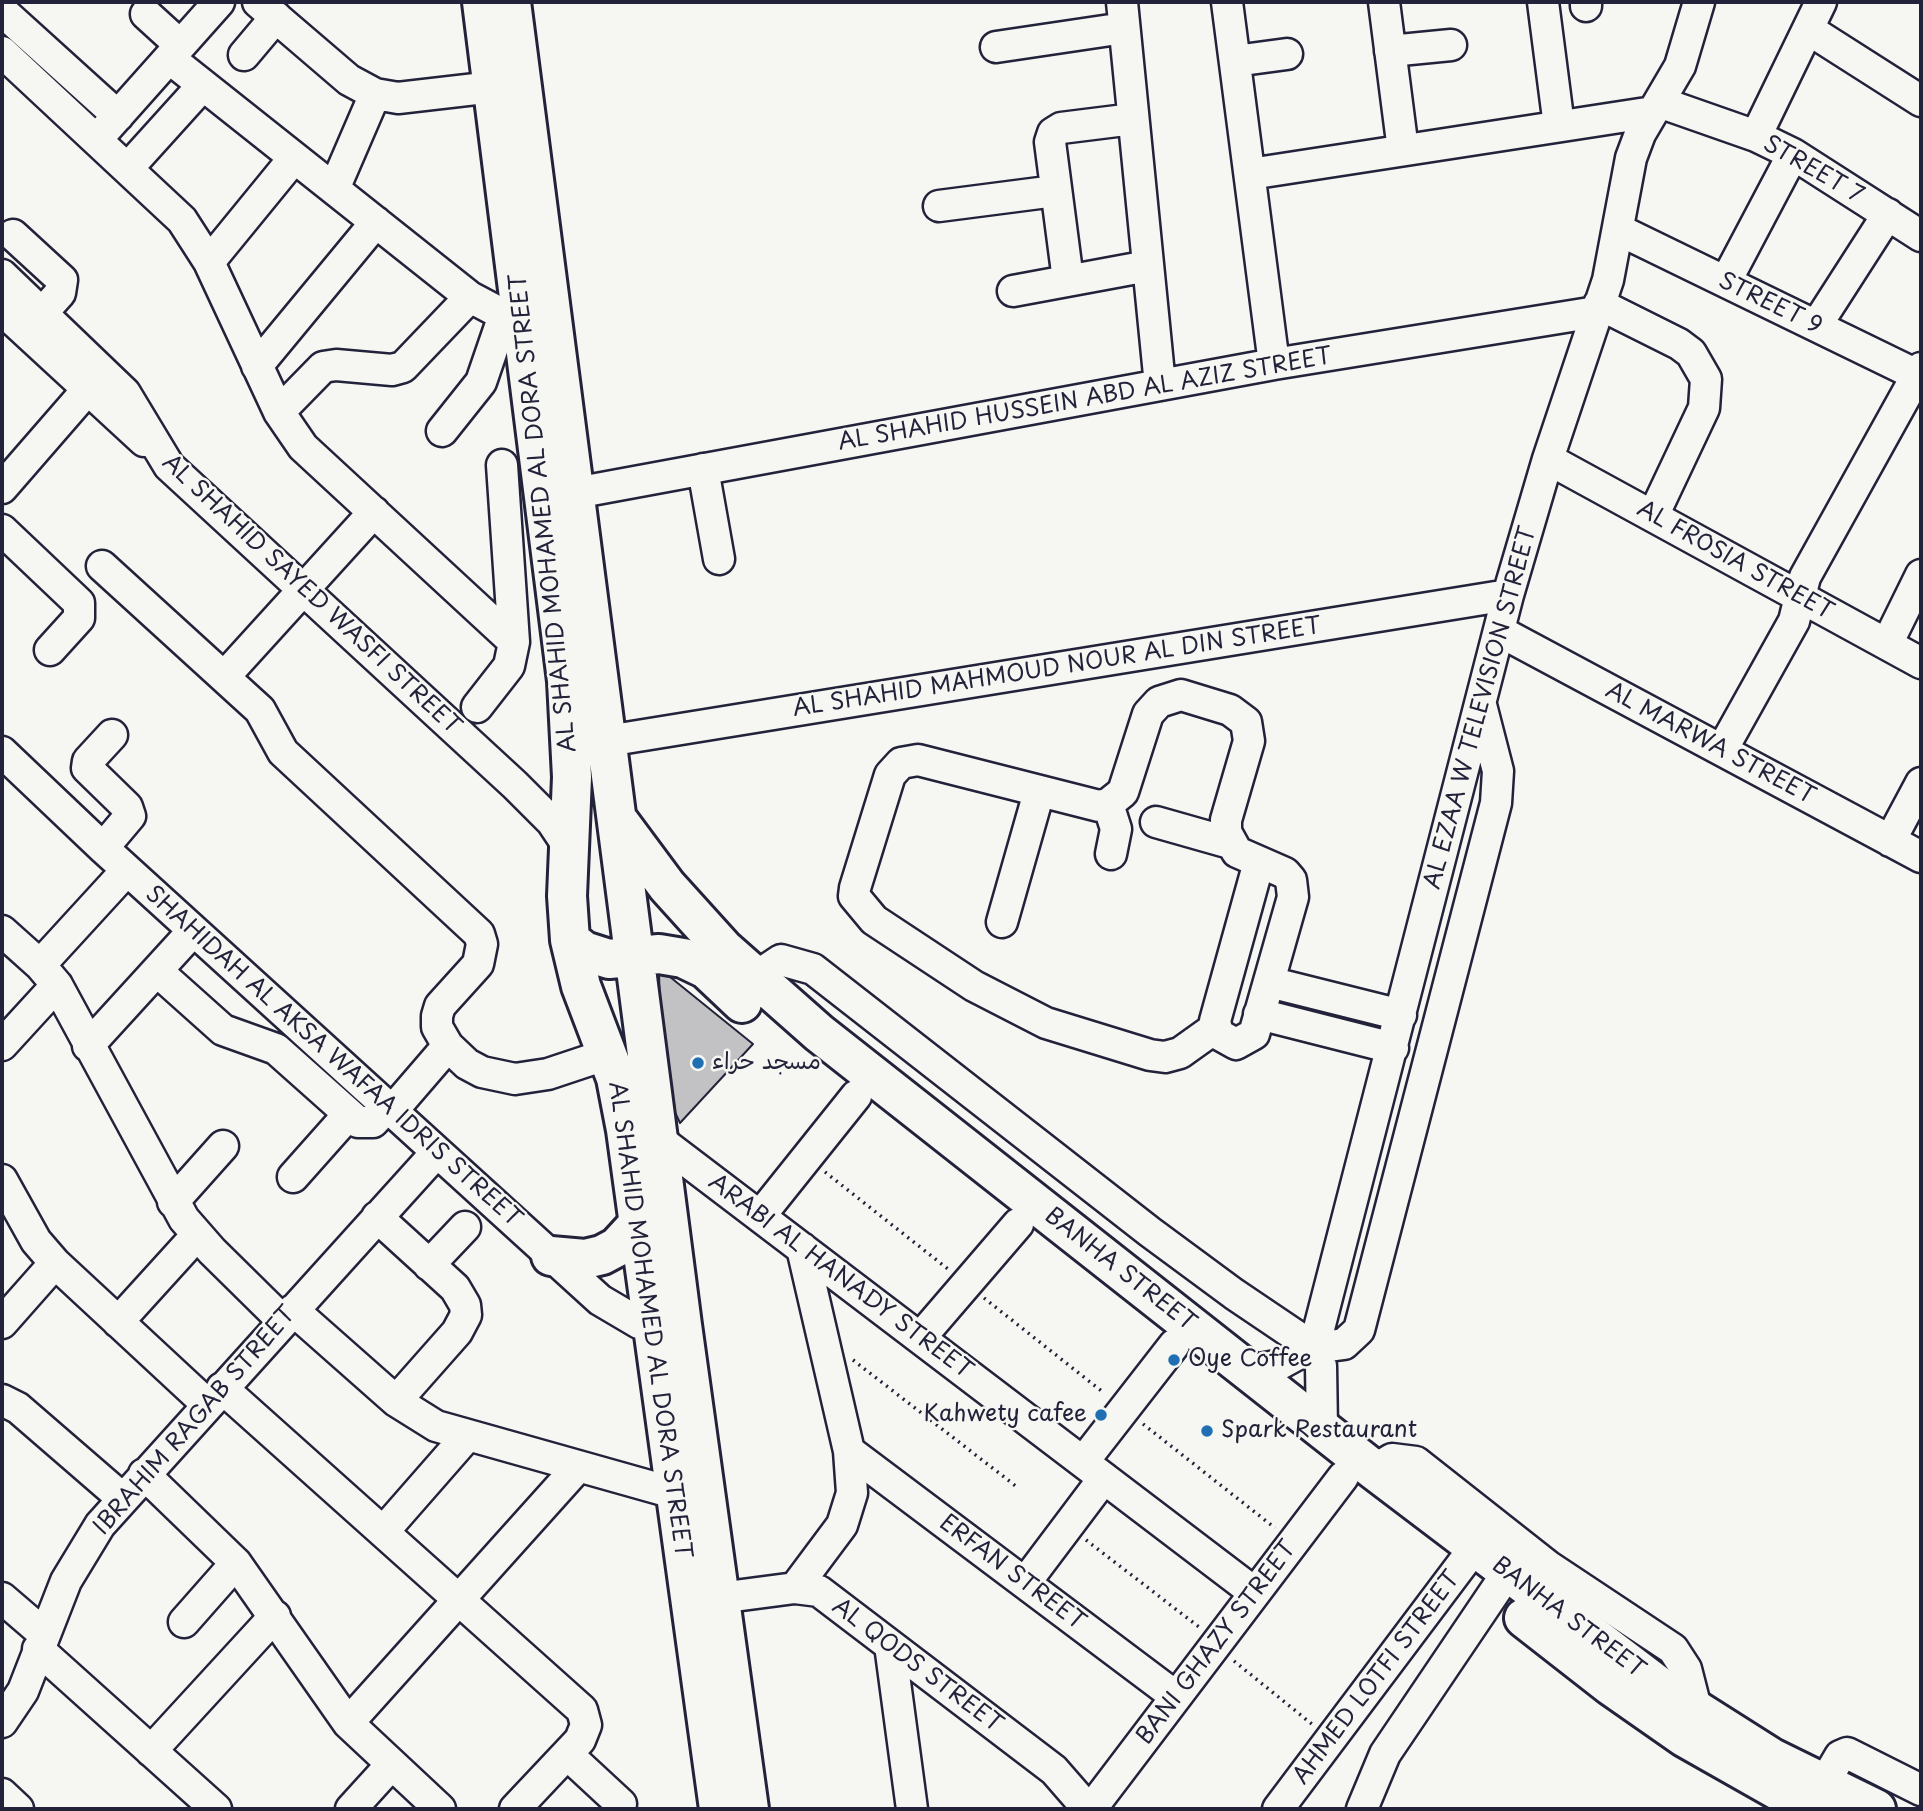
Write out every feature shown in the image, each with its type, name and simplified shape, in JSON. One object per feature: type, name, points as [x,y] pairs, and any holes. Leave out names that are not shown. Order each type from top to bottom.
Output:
[{"type":"main road","name":"AL SHAHID MOHAMED AL DORA STREET","points":[[482,2],[505,104],[575,493],[583,679],[572,777],[567,896],[570,940],[581,986],[608,1054],[622,1104],[640,1223],[668,1326],[719,1598],[749,1809]]},
{"type":"main road","name":"AL SHAHID MOHAMED AL DORA STREET","points":[[511,2],[505,104],[513,316],[583,679],[607,741],[658,1139],[674,1493],[719,1809]]},
{"type":"main road","name":"BANHA STREET","points":[[617,819],[667,886],[754,978],[818,1033],[1322,1428],[1359,1473]]},
{"type":"main road","name":"BANHA STREET","points":[[570,940],[600,957],[671,955],[706,969],[764,1023],[1174,1345],[1359,1473],[1468,1557],[1647,1712],[1722,1760],[1817,1797],[1876,1809]]},
{"type":"main road","points":[[551,1256],[585,1259],[602,1255],[617,1247],[640,1223]]},
{"type":"main road","name":"BANHA STREET","points":[[1500,1583],[1697,1712],[1817,1797]]},
{"type":"street","points":[[1227,2],[1274,364]]},
{"type":"street","points":[[1384,2],[1403,150]]},
{"type":"street","points":[[1543,2],[1559,127]]},
{"type":"street","name":"AL EZAA W TELEVISION STREET","points":[[1322,1428],[1321,1366],[1314,1348],[1508,595],[1548,459],[1614,256],[1624,181],[1631,158],[1684,56],[1699,2]]},
{"type":"street","points":[[1756,136],[1821,2]]},
{"type":"street","points":[[154,8],[194,25]]},
{"type":"street","points":[[244,55],[267,10],[349,80],[376,94],[505,104]]},
{"type":"street","points":[[2,11],[118,116]]},
{"type":"street","points":[[996,47],[1123,15],[1160,385]]},
{"type":"street","points":[[194,25],[203,85],[470,297],[513,316],[481,382],[442,431]]},
{"type":"street","points":[[97,139],[194,25]]},
{"type":"street","points":[[1808,29],[1921,101]]},
{"type":"street","points":[[1390,51],[1451,45]]},
{"type":"street","points":[[2,52],[171,207],[209,262],[279,412],[303,447],[514,642]]},
{"type":"street","points":[[1235,61],[1287,54]]},
{"type":"street","points":[[128,167],[203,85]]},
{"type":"street","points":[[334,189],[376,94]]},
{"type":"street","points":[[1250,174],[1559,127],[1656,107]]},
{"type":"street","name":"STREET 7","points":[[1656,107],[1756,136],[1793,153],[1921,236]]},
{"type":"street","points":[[1068,280],[1050,142],[1053,133],[1062,128],[1133,119]]},
{"type":"street","points":[[1726,281],[1793,153]]},
{"type":"street","points":[[209,262],[294,158]]},
{"type":"street","points":[[939,206],[1055,191]]},
{"type":"street","points":[[1816,327],[1888,214]]},
{"type":"street","points":[[257,366],[376,222]]},
{"type":"street","name":"STREET 9","points":[[1619,230],[1816,327],[1920,373]]},
{"type":"street","points":[[13,235],[62,280],[60,293],[41,313]]},
{"type":"street","points":[[1013,291],[1148,266]]},
{"type":"street","name":"AL SHAHID SAYED WASFI STREET","points":[[2,275],[125,393],[160,455],[302,590],[515,785],[552,822],[570,849]]},
{"type":"street","points":[[279,412],[323,367],[336,365],[392,370],[403,367],[470,297]]},
{"type":"street","points":[[1597,308],[1679,345],[1691,353],[1706,379],[1704,408],[1653,516]]},
{"type":"street","name":"AL SHAHID HUSSEIN ABD AL AZIZ STREET","points":[[575,493],[1274,364],[1597,308]]},
{"type":"street","points":[[2,310],[160,455]]},
{"type":"street","points":[[1722,750],[1794,621],[1805,577],[1920,373]]},
{"type":"street","points":[[2,488],[88,389]]},
{"type":"street","name":"AL FROSIA STREET","points":[[1548,459],[1921,663]]},
{"type":"street","points":[[477,708],[509,666],[514,642],[502,465]]},
{"type":"street","points":[[703,469],[719,559]]},
{"type":"street","points":[[224,677],[374,512]]},
{"type":"street","points":[[2,530],[79,603],[79,618],[50,650]]},
{"type":"street","points":[[102,566],[260,710],[283,752],[479,934],[482,944],[478,964],[440,1006],[437,1016],[437,1027],[448,1046],[467,1064],[482,1072],[515,1079],[548,1074],[608,1054]]},
{"type":"street","points":[[1887,644],[1921,575]]},
{"type":"street","name":"AL SHAHID MAHMOUD NOUR AL DIN STREET","points":[[607,741],[1508,595]]},
{"type":"street","name":"AL MARWA STREET","points":[[1499,631],[1921,857]]},
{"type":"street","points":[[1215,1028],[1229,1043],[1243,1043],[1254,1034],[1293,897],[1293,888],[1285,873],[1237,852],[1230,843],[1226,820],[1249,731],[1239,715],[1230,710],[1181,695],[1158,702],[1148,715],[1127,784],[1123,792],[1108,804],[1089,806],[918,760],[901,763],[890,775],[854,896],[874,920],[974,986],[1046,1023],[1150,1055],[1165,1056],[1180,1053],[1215,1028],[1259,862]]},
{"type":"street","points":[[1249,1371],[1276,1366],[1314,1348],[1344,1345],[1359,1330],[1496,803],[1498,771],[1480,703]]},
{"type":"street","points":[[103,848],[130,816],[127,807],[87,768],[88,761],[112,735]]},
{"type":"street","name":"SHAHIDAH AL AKSA WAFAA IDRIS STREET","points":[[2,752],[127,870],[612,1309],[668,1326]]},
{"type":"street","points":[[515,785],[550,788],[572,777]]},
{"type":"street","points":[[1890,841],[1921,783]]},
{"type":"street","points":[[1002,922],[1038,792]]},
{"type":"street","points":[[1108,804],[1116,829],[1111,854]]},
{"type":"street","points":[[1156,822],[1230,843]]},
{"type":"street","points":[[2,1045],[48,975],[127,870]]},
{"type":"street","points":[[2,930],[48,975],[173,1202],[197,1236],[288,1315],[422,1419],[467,1436],[674,1493]]},
{"type":"street","points":[[88,1046],[193,930]]},
{"type":"street","points":[[754,978],[781,960],[813,969],[1150,1231],[1234,1294],[1314,1348]]},
{"type":"street","points":[[157,971],[223,1030],[241,1038],[269,1044],[276,1049],[358,1122],[368,1124],[389,1109],[448,1046]]},
{"type":"street","points":[[1269,982],[1401,1015]]},
{"type":"street","points":[[1259,1014],[1393,1048]]},
{"type":"street","points":[[760,1216],[856,1096]]},
{"type":"street","points":[[293,1177],[349,1114]]},
{"type":"street","name":"ARABI AL HANADY STREET","points":[[658,1139],[1255,1593]]},
{"type":"street","points":[[173,1202],[223,1146]]},
{"type":"street","name":"IBRAHIM RAGAB STREET","points":[[2,1722],[23,1691],[66,1581],[82,1552],[122,1498],[437,1152]]},
{"type":"street","points":[[2,1180],[36,1241],[55,1263],[118,1322],[215,1396],[383,1532],[582,1710],[584,1733],[515,1809]]},
{"type":"street","points":[[377,1217],[461,1296],[466,1315],[457,1332],[396,1401]]},
{"type":"street","points":[[920,1338],[1018,1224]]},
{"type":"street","points":[[429,1265],[465,1227]]},
{"type":"street","points":[[118,1322],[197,1236]]},
{"type":"street","points":[[795,1588],[846,1517],[852,1493],[849,1451],[802,1248]]},
{"type":"street","points":[[2,1323],[55,1263]]},
{"type":"street","points":[[1025,1583],[1068,1527],[1124,1409],[1174,1345]]},
{"type":"street","points":[[2,1401],[18,1408],[122,1498]]},
{"type":"street","points":[[383,1532],[467,1436]]},
{"type":"street","name":"ERFAN STREET","points":[[849,1451],[1175,1696]]},
{"type":"street","points":[[1359,1473],[1392,1459],[1416,1462],[1548,1566],[1673,1649],[1686,1669],[1697,1712]]},
{"type":"street","points":[[348,1723],[577,1468]]},
{"type":"street","name":"BANI GHAZY STREET","points":[[1089,1809],[1293,1542],[1359,1473]]},
{"type":"street","points":[[144,1474],[236,1563],[348,1723],[431,1806]]},
{"type":"street","name":"AHMED LOTFI STREET","points":[[1278,1809],[1468,1557]]},
{"type":"street","points":[[184,1622],[236,1563]]},
{"type":"street","points":[[1362,1809],[1385,1754],[1500,1583]]},
{"type":"street","name":"AL QODS STREET","points":[[719,1598],[795,1588],[811,1589],[825,1595],[1054,1770],[1089,1809]]},
{"type":"street","points":[[2,1598],[41,1642],[151,1751],[216,1809]]},
{"type":"street","points":[[151,1751],[275,1616]]},
{"type":"street","points":[[890,1645],[912,1809]]},
{"type":"street","points":[[567,1754],[621,1804]]},
{"type":"street","points":[[1817,1797],[1838,1759],[1847,1754],[1921,1790]]},
{"type":"street","points":[[351,1809],[391,1765]]},
{"type":"street","points":[[2,1794],[18,1809]]},
{"type":"path","points":[[822,1336],[1017,1487]]},
{"type":"path","points":[[1124,1409],[1293,1542]]},
{"type":"path","points":[[1068,1527],[1216,1643],[1331,1739]]},
{"type":"building","name":"مسجد حراء","points":[[659,968],[753,1044],[680,1123],[661,1082]]},
{"type":"place","name":"مسجد حراء","points":[[698,1063]]},
{"type":"place","name":"Oye Coffee","points":[[1174,1360]]},
{"type":"place","name":"Kahwety cafee","points":[[1101,1415]]},
{"type":"place","name":"Spark Restaurant","points":[[1207,1431]]}]
